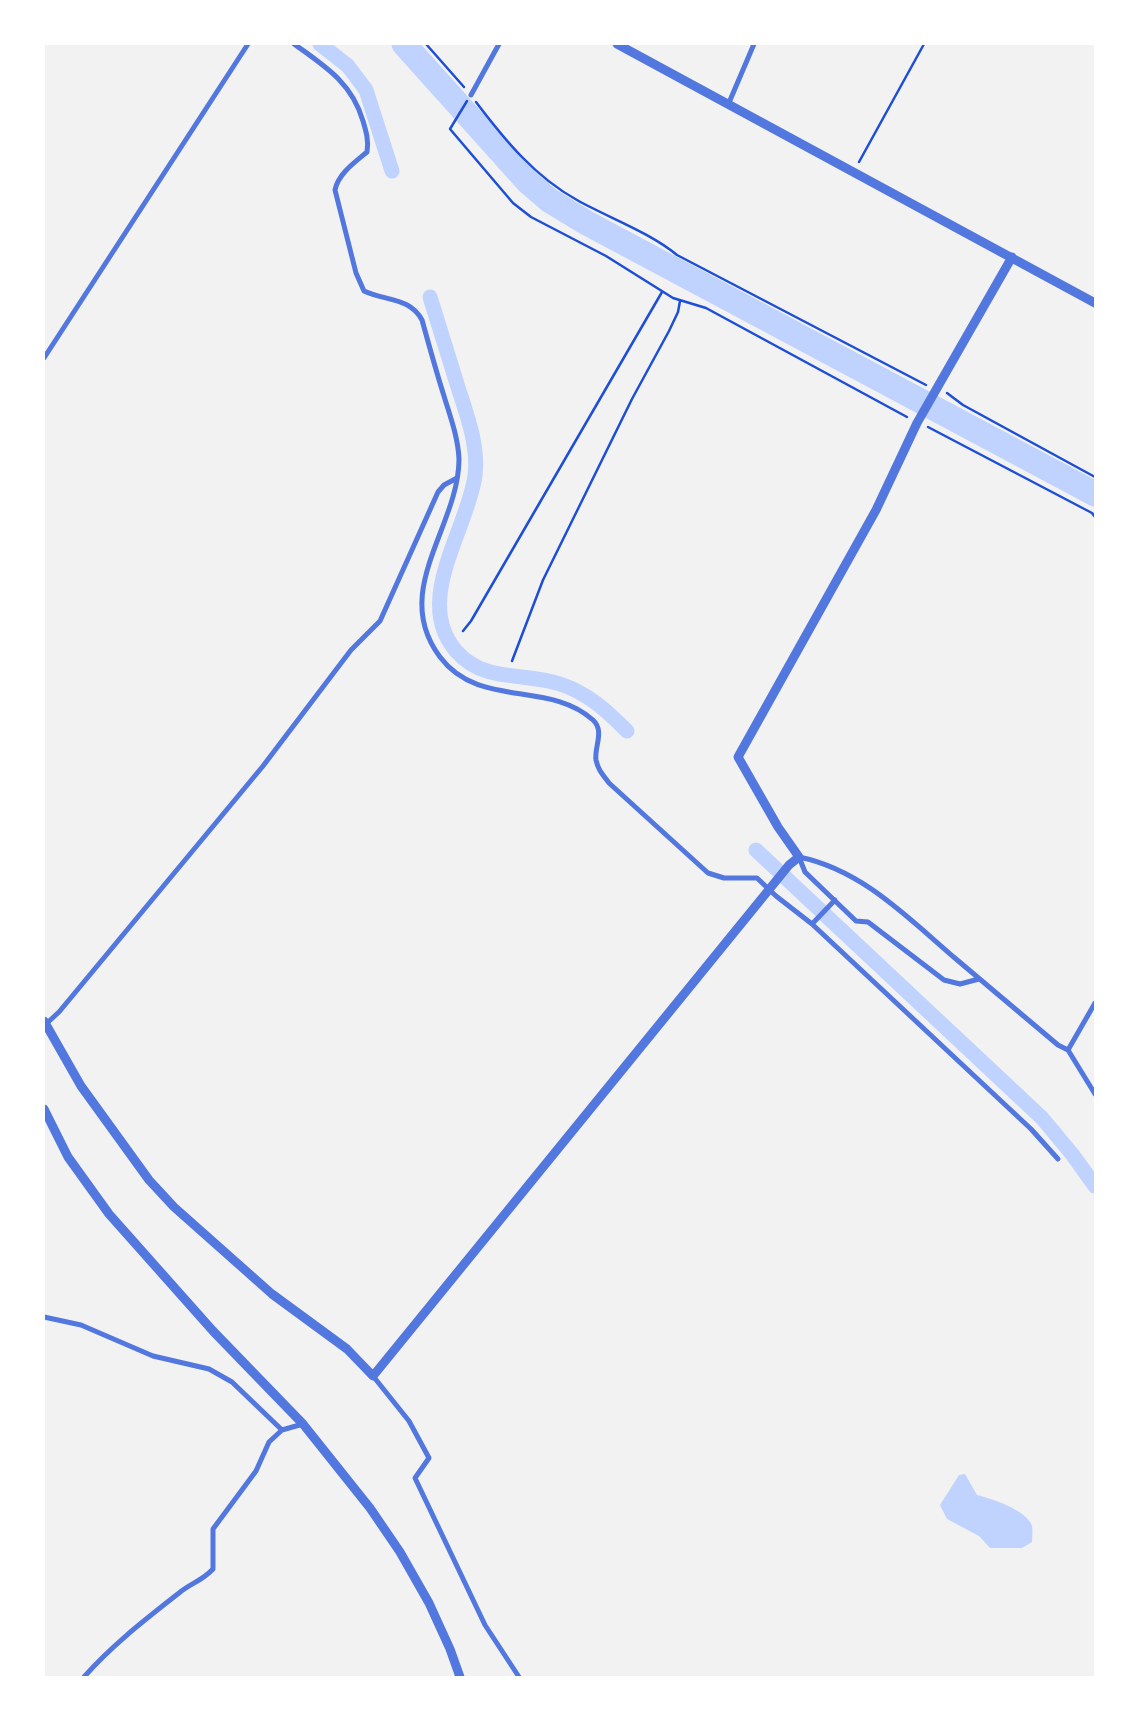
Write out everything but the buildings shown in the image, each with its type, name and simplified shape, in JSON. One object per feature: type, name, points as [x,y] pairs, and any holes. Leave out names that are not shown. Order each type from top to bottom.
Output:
[{"type":"street","points":[[44,358],[248,44]]},
{"type":"street","points":[[294,44],[334,73],[344,83],[359,108],[366,131],[367,152],[336,183],[335,190],[356,273],[364,291],[416,309],[422,320],[458,444],[457,478],[450,504],[424,578],[421,598],[427,632],[441,659],[460,677],[483,688],[558,700],[595,722],[599,731],[596,757],[598,770],[609,783],[708,873],[724,878],[757,878],[770,888],[812,924],[1031,1129],[1058,1159]]},
{"type":"street","points":[[471,95],[499,44]]},
{"type":"street","points":[[617,44],[1095,303]]},
{"type":"street","points":[[728,104],[754,44]]},
{"type":"street","points":[[979,979],[960,984],[944,980],[868,922],[856,921],[805,872],[799,857],[778,827],[738,757],[876,510],[917,423],[1012,257]]},
{"type":"street","points":[[457,478],[444,485],[438,492],[380,621],[351,650],[263,766],[192,854],[59,1012],[45,1022],[80,1086],[149,1180],[168,1200],[272,1294],[346,1349],[373,1376],[408,1421],[429,1458],[415,1478],[485,1624],[519,1677]]},
{"type":"street","points":[[373,1376],[770,888],[789,865],[799,857],[814,860],[838,869],[878,892],[1058,1045],[1068,1050],[1095,1094]]},
{"type":"street","points":[[812,924],[835,900]]},
{"type":"street","points":[[1068,1050],[1095,1003]]},
{"type":"street","points":[[44,1109],[68,1157],[109,1214],[213,1331],[303,1424],[370,1508],[400,1552],[429,1603],[460,1676]]},
{"type":"street","points":[[44,1317],[81,1325],[153,1356],[209,1369],[232,1382],[282,1430]]},
{"type":"street","points":[[84,1677],[99,1660],[122,1640],[181,1591],[203,1580],[213,1569],[213,1529],[256,1471],[269,1442],[282,1430],[303,1424]]},
{"type":"path","points":[[426,44],[471,95],[496,128],[528,162],[548,180],[575,199],[664,244],[677,254],[935,392],[943,389],[963,406],[1095,477]]},
{"type":"path","points":[[853,172],[924,44]]},
{"type":"path","points":[[471,95],[450,129],[513,203],[556,232],[606,256],[662,292],[680,301],[706,308],[917,423],[947,435],[1092,513],[1095,517]]},
{"type":"path","points":[[463,631],[471,621],[662,292]]},
{"type":"path","points":[[512,661],[543,580],[632,400],[669,331],[678,312],[680,301]]},
{"type":"water","points":[[965,1474],[977,1495],[1008,1506],[1029,1520],[1032,1526],[1032,1542],[1022,1548],[990,1548],[979,1536],[947,1519],[940,1505],[959,1475]]},
{"type":"waterway","points":[[320,44],[348,66],[366,90],[392,171]]},
{"type":"waterway","points":[[404,44],[527,181],[549,200],[585,222],[1095,494]]},
{"type":"waterway","points":[[430,297],[468,418],[476,464],[470,497],[446,566],[441,589],[440,611],[445,632],[457,652],[468,662],[492,673],[546,680],[570,688],[596,703],[627,731]]},
{"type":"waterway","points":[[756,850],[1042,1118],[1072,1154],[1095,1186]]}]
